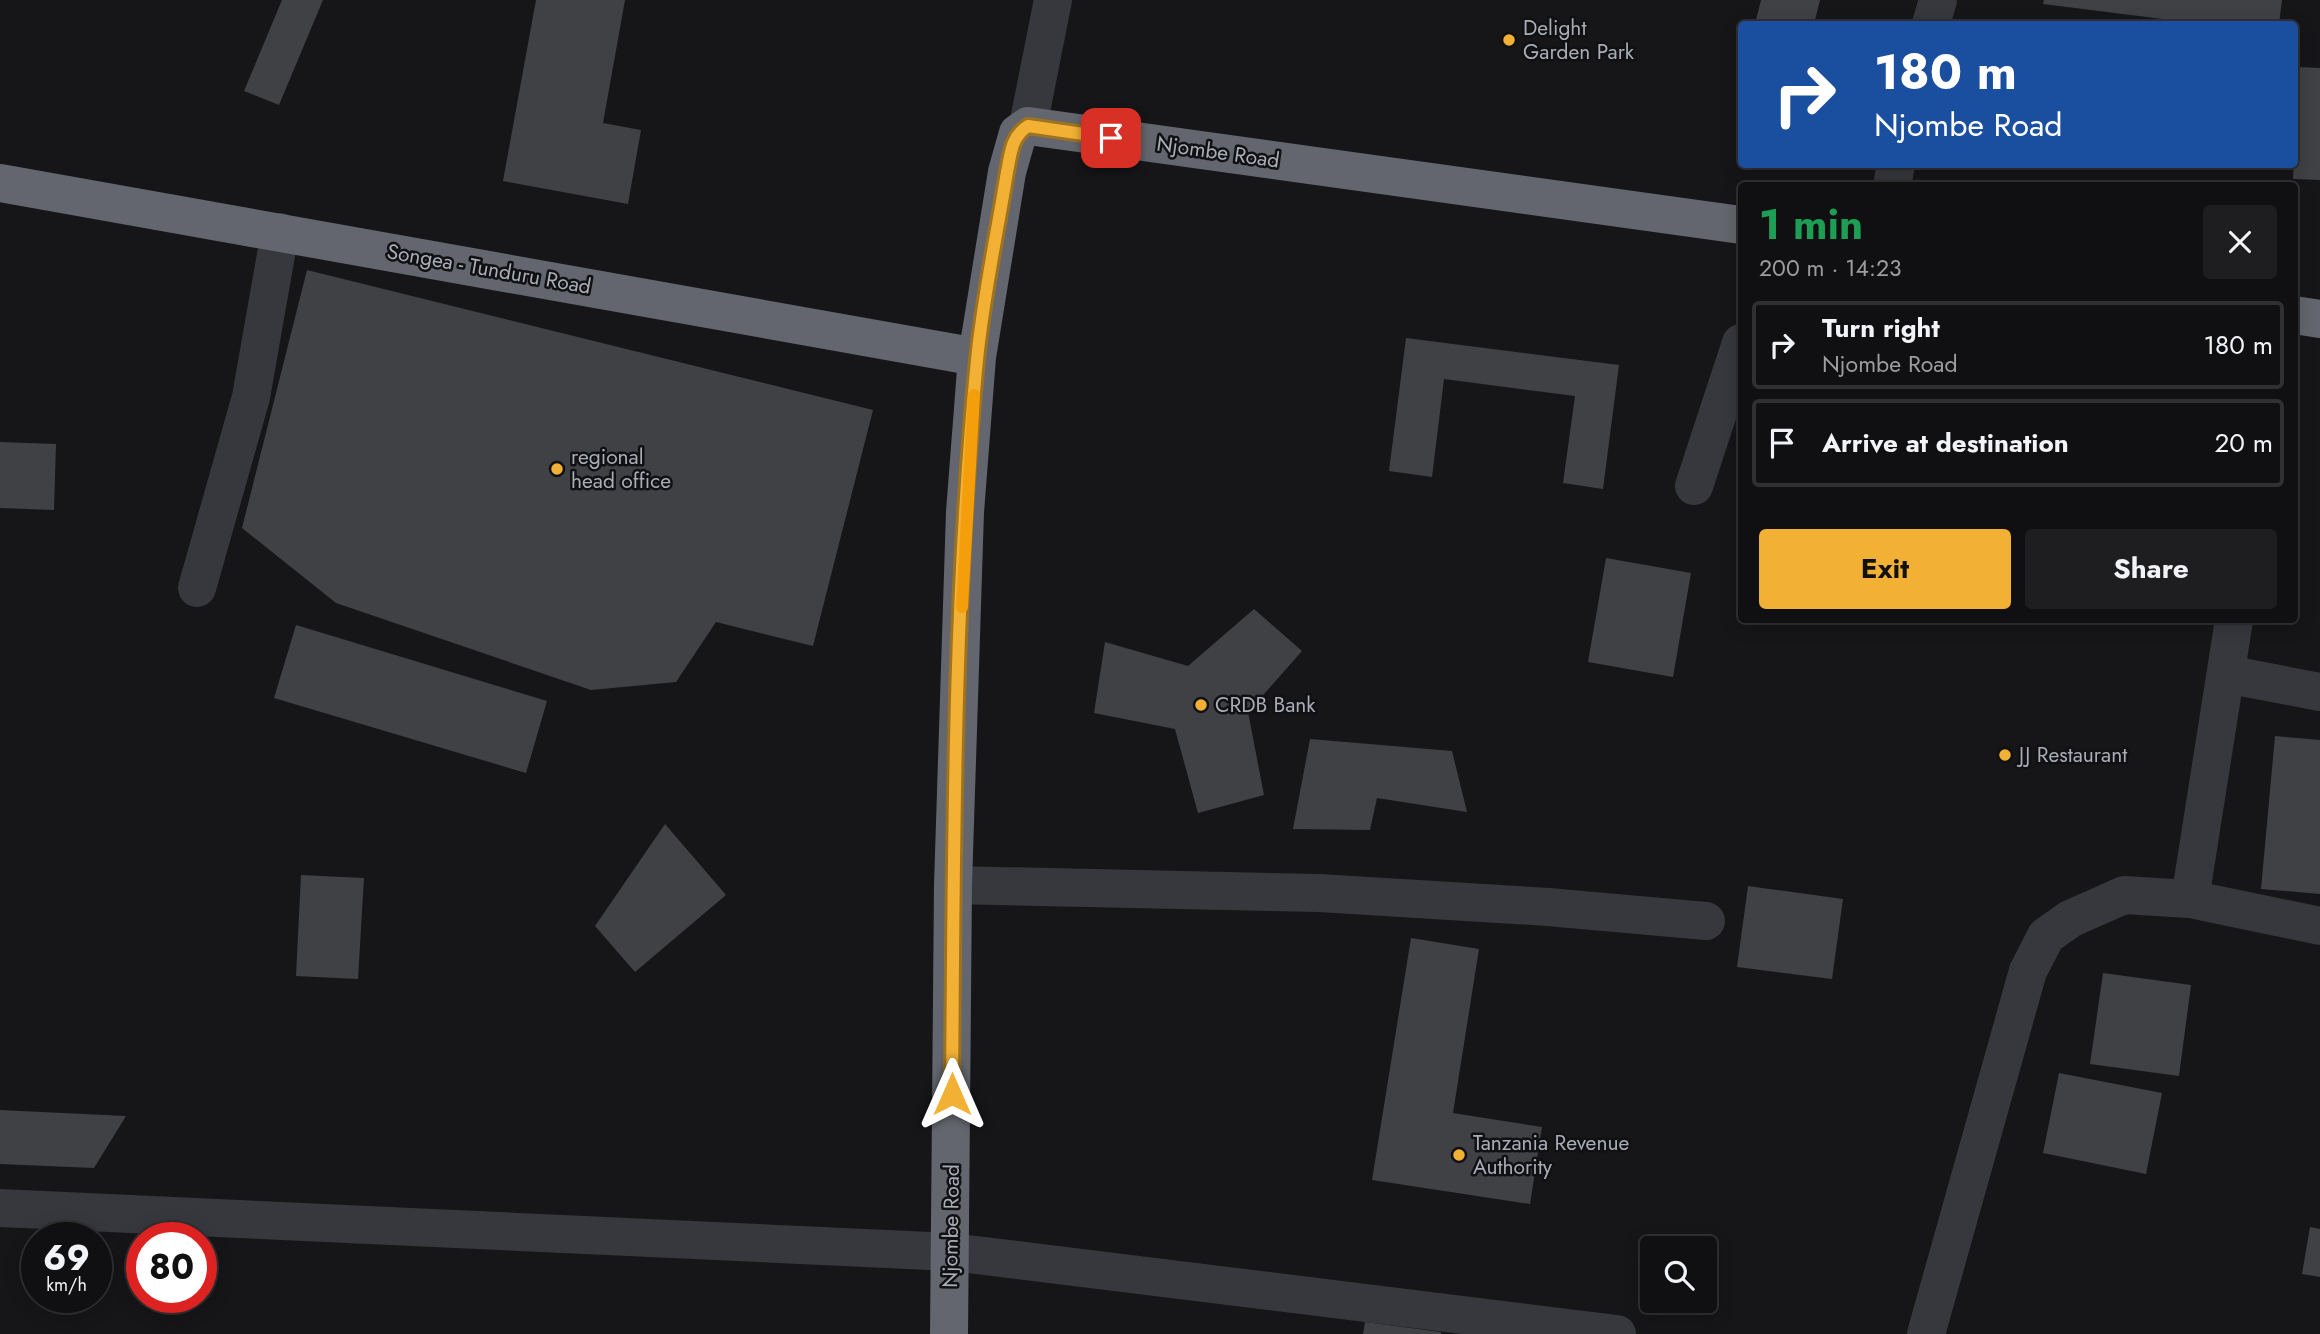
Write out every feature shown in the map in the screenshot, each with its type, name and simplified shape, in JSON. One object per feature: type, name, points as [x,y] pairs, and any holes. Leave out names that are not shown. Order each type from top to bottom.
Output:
[{"type":"highway","name":"Njombe Road","points":[[949,1334],[952,1252],[953,885],[965,513],[977,357],[1012,144],[1018,133],[1028,126],[1738,225]]},
{"type":"highway","name":"Songea - Tunduru Road","points":[[0,183],[977,357]]},
{"type":"highway","points":[[2298,316],[2320,319]]},
{"type":"street","points":[[1028,126],[1053,0]]},
{"type":"street","points":[[1932,21],[1938,0]]},
{"type":"street","points":[[197,588],[251,397],[280,232]]},
{"type":"street","points":[[1694,486],[1738,353]]},
{"type":"street","points":[[2190,900],[2234,623]]},
{"type":"street","points":[[2225,674],[2320,692]]},
{"type":"street","points":[[953,885],[1319,893],[1548,907],[1706,921]]},
{"type":"street","points":[[1926,1334],[2028,971],[2046,936],[2070,919],[2124,895],[2190,900],[2320,926]]},
{"type":"street","points":[[0,1208],[952,1252],[1617,1334]]},
{"type":"building","points":[[282,0],[323,0],[279,105],[244,91]]},
{"type":"building","points":[[536,0],[625,0],[603,123],[641,130],[628,204],[503,181]]},
{"type":"building","points":[[1761,0],[1820,0],[1815,21],[1756,21]]},
{"type":"building","points":[[2044,0],[2282,0],[2279,21],[2178,21],[2043,4]]},
{"type":"building","points":[[2298,67],[2320,68],[2320,180],[2293,179],[2293,168],[2298,168]]},
{"type":"building","name":"regional head office","points":[[307,270],[873,410],[813,646],[716,622],[676,682],[591,690],[336,603],[242,528]]},
{"type":"building","points":[[1406,338],[1619,365],[1603,489],[1563,483],[1575,396],[1444,379],[1432,477],[1389,471]]},
{"type":"building","points":[[0,442],[56,444],[54,510],[0,508]]},
{"type":"building","points":[[1606,558],[1691,573],[1673,677],[1588,662]]},
{"type":"building","points":[[1254,609],[1302,651],[1248,712],[1264,795],[1198,813],[1175,729],[1094,713],[1105,642],[1188,666]]},
{"type":"building","points":[[296,625],[547,701],[526,773],[274,698]]},
{"type":"building","points":[[2275,736],[2320,740],[2320,894],[2261,889]]},
{"type":"building","points":[[1310,739],[1452,751],[1467,812],[1377,798],[1370,830],[1293,829]]},
{"type":"building","points":[[665,824],[726,895],[635,972],[595,926]]},
{"type":"building","points":[[301,875],[364,878],[358,979],[296,976]]},
{"type":"building","points":[[1748,886],[1843,899],[1832,979],[1737,967]]},
{"type":"building","points":[[1411,938],[1479,949],[1453,1113],[1542,1127],[1530,1204],[1372,1180]]},
{"type":"building","points":[[2103,973],[2191,985],[2179,1076],[2090,1064]]},
{"type":"building","points":[[2059,1073],[2162,1093],[2146,1174],[2043,1153]]},
{"type":"building","points":[[0,1110],[126,1116],[94,1168],[0,1164]]},
{"type":"building","points":[[2310,1227],[2320,1229],[2320,1277],[2302,1274]]},
{"type":"building","points":[[1365,1322],[1441,1332],[1441,1334],[1363,1334]]},
{"type":"slow traffic","points":[[962,607],[965,513],[974,395]]},
{"type":"place","name":"Delight Garden Park","points":[[1509,40]]},
{"type":"place","name":"regional head office","points":[[557,469]]},
{"type":"place","name":"CRDB Bank","points":[[1201,705]]},
{"type":"place","name":"JJ Restaurant","points":[[2005,755]]},
{"type":"place","name":"Tanzania Revenue Authority","points":[[1459,1155]]},
{"type":"route","points":[[952,1094],[953,885],[965,513],[977,357],[1007,172],[1012,144],[1018,133],[1028,126],[1111,138]]}]
